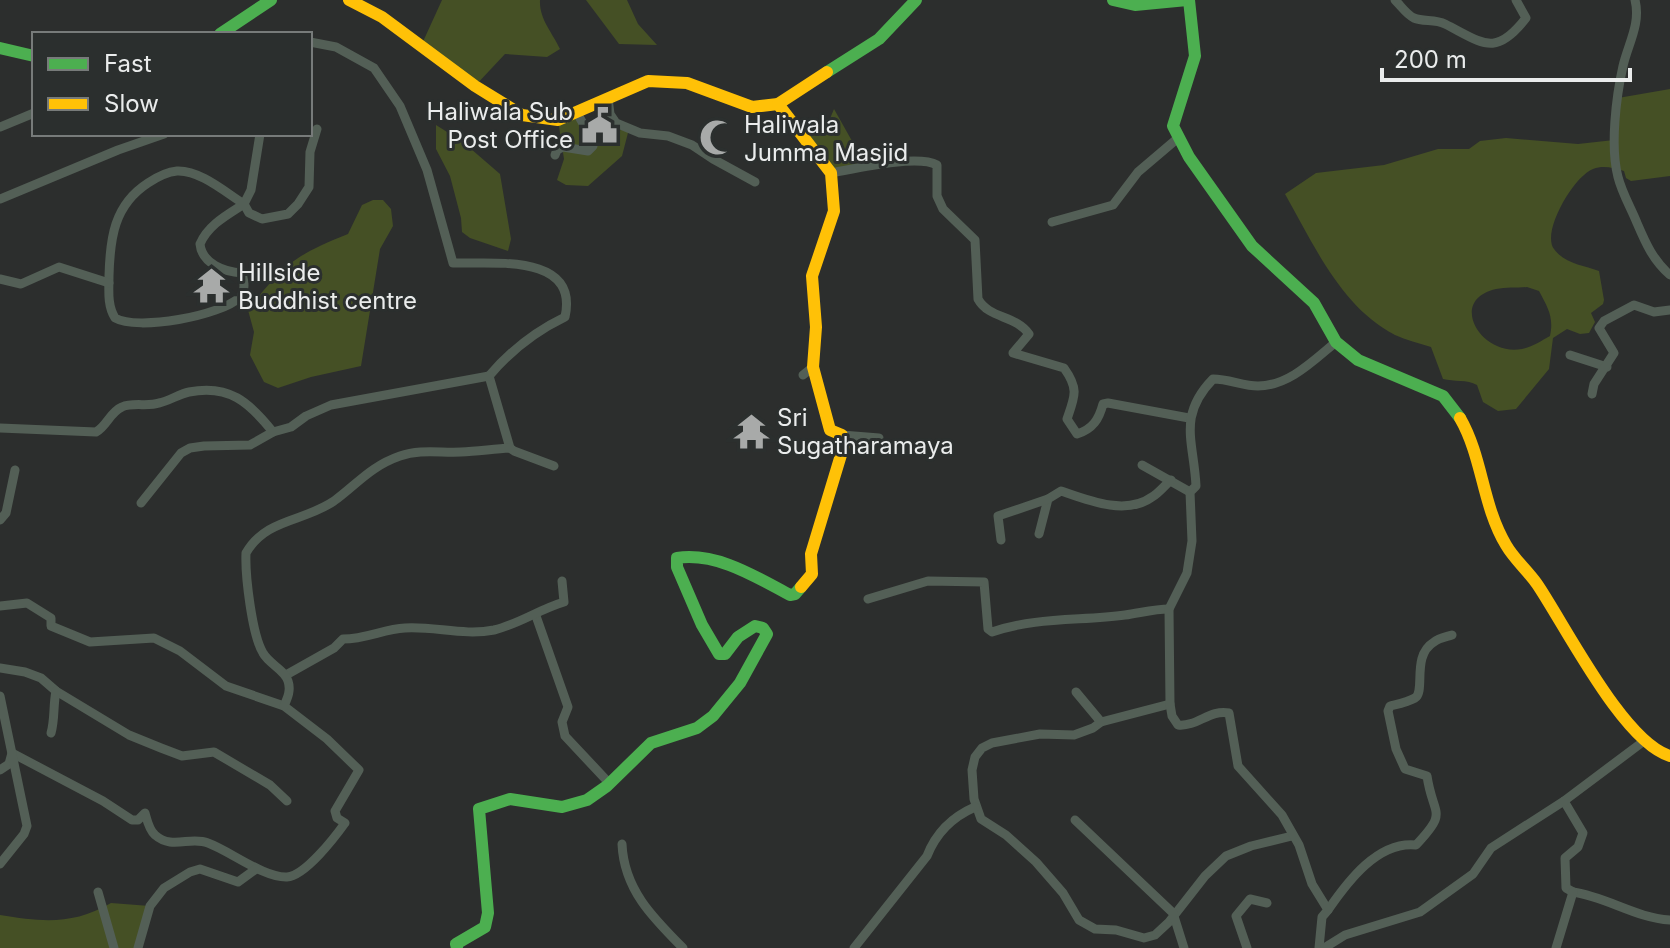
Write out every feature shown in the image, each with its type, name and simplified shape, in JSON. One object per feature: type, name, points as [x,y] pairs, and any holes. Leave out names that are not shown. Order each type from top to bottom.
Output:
[{"type":"street","points":[[223,32],[271,0]]},
{"type":"street","points":[[349,0],[382,17],[475,86],[522,115],[558,120],[648,81],[687,83],[752,107],[778,104],[879,39],[916,0]]},
{"type":"street","points":[[1113,0],[1135,5],[1188,0],[1195,56],[1173,126],[1178,138],[1252,246],[1314,303],[1336,342],[1358,360],[1443,396],[1455,409],[1472,439],[1485,495],[1506,545],[1537,584],[1572,644],[1614,704],[1644,741],[1656,752],[1670,756]]},
{"type":"street","points":[[1395,0],[1411,17],[1442,22],[1468,39],[1493,43],[1512,36],[1526,18],[1516,0]]},
{"type":"street","points":[[1635,0],[1634,34],[1623,65],[1618,98],[1614,159],[1618,180],[1652,256],[1670,275]]},
{"type":"street","points":[[141,503],[181,453],[190,448],[250,445],[331,405],[489,376],[507,354],[537,330],[565,317],[568,300],[557,278],[545,269],[453,263],[427,170],[400,106],[374,68],[336,47],[312,42]]},
{"type":"street","points":[[0,48],[32,56]]},
{"type":"street","points":[[608,98],[610,114],[616,123],[640,133],[668,136],[692,145],[755,182]]},
{"type":"street","points":[[778,104],[831,173],[834,211],[812,276],[816,327],[808,371],[830,430],[842,435],[879,438]]},
{"type":"street","points":[[555,155],[563,147],[588,151],[593,146],[577,113]]},
{"type":"street","points":[[0,127],[32,114]]},
{"type":"street","points":[[260,136],[251,190],[244,204],[213,224],[200,244],[200,252],[212,263],[222,269],[242,273],[244,290],[240,297],[223,308],[197,316],[121,322],[111,312],[110,241],[125,202],[161,175],[178,171],[205,179],[244,204],[249,213],[262,219],[288,214],[309,187],[310,152],[317,129]]},
{"type":"street","points":[[0,199],[158,136]]},
{"type":"street","points":[[1052,222],[1113,205],[1138,172],[1178,138]]},
{"type":"street","points":[[831,173],[894,162],[930,162],[937,165],[937,196],[943,209],[975,240],[980,304],[988,311],[1022,324],[1029,334],[1013,353],[1064,368],[1075,386],[1067,419],[1077,434],[1088,431],[1099,418],[1103,404],[1108,403],[1189,418]]},
{"type":"street","points":[[0,279],[21,284],[59,267],[109,283]]},
{"type":"street","points":[[1592,394],[1594,384],[1614,353],[1600,335],[1599,328],[1604,321],[1634,305],[1654,312],[1670,310]]},
{"type":"street","points":[[1328,910],[1312,884],[1299,845],[1282,815],[1238,766],[1229,713],[1222,711],[1188,726],[1178,725],[1170,704],[1169,609],[1184,581],[1192,541],[1190,492],[1196,486],[1189,418],[1204,388],[1213,379],[1235,380],[1254,387],[1278,383],[1297,374],[1336,342]]},
{"type":"street","points":[[1570,355],[1607,367]]},
{"type":"street","points":[[489,376],[510,448]]},
{"type":"street","points":[[0,428],[96,432],[123,406],[157,404],[188,392],[217,390],[226,391],[253,409],[273,432]]},
{"type":"street","points":[[457,948],[456,944],[485,927],[488,913],[479,809],[496,801],[519,798],[560,808],[575,806],[610,784],[652,743],[701,727],[723,706],[767,634],[763,628],[755,626],[738,637],[725,654],[719,654],[713,648],[689,596],[677,567],[677,558],[686,555],[735,567],[790,595],[795,594],[812,574],[811,554],[844,445],[842,435]]},
{"type":"street","points":[[284,706],[290,684],[286,675],[265,656],[253,625],[245,566],[246,553],[252,542],[269,528],[335,500],[369,470],[400,456],[423,451],[459,453],[510,448],[554,466]]},
{"type":"street","points":[[1142,465],[1190,492]]},
{"type":"street","points":[[0,520],[6,513],[15,470]]},
{"type":"street","points":[[1001,540],[998,516],[1048,499],[1061,491],[1103,506],[1132,504],[1150,500],[1171,480]]},
{"type":"street","points":[[1039,534],[1048,499]]},
{"type":"street","points":[[286,675],[334,648],[343,639],[361,639],[404,628],[493,630],[536,616],[564,602],[562,581]]},
{"type":"street","points":[[868,599],[928,581],[984,582],[988,629],[992,632],[1013,625],[1169,609]]},
{"type":"street","points":[[0,606],[27,603],[51,618],[51,626],[90,642],[154,638],[180,651],[226,686],[284,706],[327,739],[359,770],[335,811],[337,818],[345,823],[300,872],[287,877],[256,869],[245,860],[199,840],[180,844],[166,841],[155,835],[145,813],[138,820],[132,820],[103,801],[12,753]]},
{"type":"street","points":[[536,616],[568,707],[562,722],[565,736],[610,784]]},
{"type":"street","points":[[1452,635],[1433,642],[1425,651],[1419,670],[1420,692],[1416,698],[1390,706],[1388,711],[1396,749],[1405,769],[1427,776],[1438,815],[1436,825],[1416,845],[1393,847],[1365,866],[1343,888],[1322,917],[1322,948],[1345,935],[1420,912],[1473,874],[1491,848],[1564,801],[1644,741]]},
{"type":"street","points":[[0,668],[41,678],[56,691],[129,735],[161,748],[182,756],[214,752],[270,785],[287,801]]},
{"type":"street","points":[[51,733],[56,691]]},
{"type":"street","points":[[1076,692],[1101,722]]},
{"type":"street","points":[[0,696],[27,826],[0,864]]},
{"type":"street","points":[[1170,704],[1101,722],[1074,735],[1040,734],[982,748],[975,757],[972,770],[975,807],[981,819],[1006,835],[1036,862],[1063,893],[1079,920],[1095,929],[1116,930],[1144,938],[1155,935],[1169,922],[1173,913],[1226,856],[1292,836]]},
{"type":"street","points":[[0,770],[9,764],[12,753]]},
{"type":"street","points":[[1564,801],[1583,833],[1578,847],[1565,858],[1566,888],[1656,919],[1670,920]]},
{"type":"street","points":[[854,948],[927,856],[933,842],[947,825],[961,813],[975,807]]},
{"type":"street","points":[[1075,820],[1173,913],[1184,948]]},
{"type":"street","points":[[622,844],[623,867],[643,906],[683,948]]},
{"type":"street","points":[[138,948],[150,906],[164,888],[200,869],[238,882],[256,869]]},
{"type":"street","points":[[98,892],[114,948]]},
{"type":"street","points":[[1556,948],[1573,892]]},
{"type":"street","points":[[1247,948],[1236,916],[1250,899],[1267,903]]},
{"type":"green space","points":[[442,0],[540,0],[544,19],[560,49],[547,57],[505,54],[475,86],[421,46]]},
{"type":"green space","points":[[586,0],[627,0],[638,24],[657,45],[619,44]]},
{"type":"green space","points":[[1670,89],[1670,176],[1631,181],[1624,171],[1597,168],[1585,174],[1569,193],[1556,218],[1551,241],[1563,258],[1599,271],[1604,300],[1591,313],[1595,322],[1589,333],[1580,334],[1567,329],[1553,338],[1549,369],[1516,409],[1498,411],[1483,402],[1477,385],[1443,379],[1431,347],[1395,335],[1359,308],[1318,254],[1285,194],[1316,173],[1384,165],[1438,149],[1469,149],[1480,141],[1506,138],[1578,144],[1614,140],[1618,98]],"holes":[[[1527,287],[1539,291],[1551,318],[1550,336],[1540,342],[1522,349],[1507,349],[1494,345],[1475,326],[1472,315],[1474,304],[1481,295],[1504,288]]]},
{"type":"green space","points":[[834,109],[852,141],[857,168],[831,173],[805,139],[829,121]]},
{"type":"green space","points":[[577,113],[591,134],[629,129],[622,156],[588,186],[566,185],[557,180],[564,159],[558,120]]},
{"type":"green space","points":[[436,125],[463,142],[500,174],[511,239],[508,251],[470,238],[462,232],[450,176],[436,149]]},
{"type":"green space","points":[[383,200],[391,209],[393,226],[380,249],[361,366],[278,388],[264,382],[250,355],[254,332],[248,310],[291,263],[315,248],[348,234],[362,205]]},
{"type":"green space","points":[[111,903],[150,906],[138,948],[0,948],[0,915],[57,920],[84,915]]},
{"type":"traffic: fast","points":[[223,32],[271,0]]},
{"type":"traffic: fast","points":[[827,72],[879,39],[916,0]]},
{"type":"traffic: fast","points":[[1113,0],[1135,5],[1187,0]]},
{"type":"traffic: fast","points":[[1189,0],[1195,56],[1173,126],[1189,157],[1252,246],[1314,303],[1336,342],[1358,360],[1443,396],[1460,418]]},
{"type":"traffic: fast","points":[[0,48],[32,56]]},
{"type":"traffic: fast","points":[[457,948],[456,944],[485,927],[488,913],[479,809],[510,799],[562,807],[587,800],[607,786],[651,743],[697,728],[713,716],[740,683],[767,634],[763,628],[755,626],[738,637],[725,654],[719,654],[702,625],[677,567],[677,558],[721,562],[790,595],[801,587]]},
{"type":"traffic: slow","points":[[349,0],[382,17],[475,86],[522,115],[558,120],[648,81],[687,83],[752,107],[778,104],[827,72]]},
{"type":"traffic: slow","points":[[778,104],[831,173],[834,211],[812,276],[816,327],[813,367],[830,430],[842,435],[844,445],[811,554],[812,574],[801,587]]},
{"type":"traffic: slow","points":[[1460,418],[1474,449],[1492,514],[1506,545],[1537,584],[1615,706],[1633,729],[1652,746],[1670,756]]},
{"type":"place","name":"Haliwala Sub Post Office","points":[[599,125]]},
{"type":"place","name":"Haliwala Jumma Masjid","points":[[718,138]]},
{"type":"place","name":"Hillside Buddhist centre","points":[[212,286]]},
{"type":"place","name":"Sri Sugatharamaya","points":[[751,431]]}]
